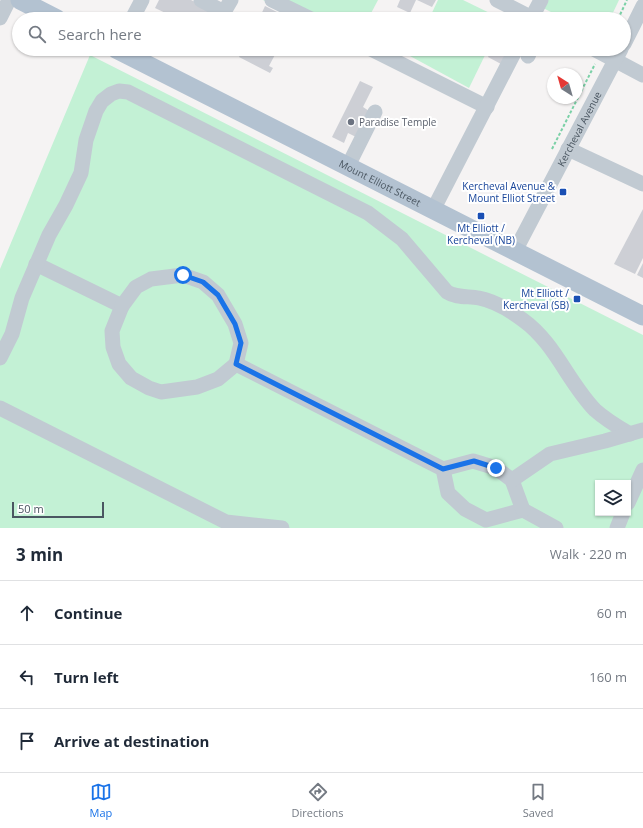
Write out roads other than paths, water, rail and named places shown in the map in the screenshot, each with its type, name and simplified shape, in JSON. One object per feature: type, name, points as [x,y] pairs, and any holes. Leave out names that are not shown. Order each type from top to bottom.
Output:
[{"type":"main road","points":[[20,0],[43,12]]},
{"type":"main road","name":"Mount Elliott Street","points":[[131,56],[643,316]]},
{"type":"street","points":[[0,18],[9,0]]},
{"type":"street","points":[[136,12],[142,0]]},
{"type":"street","points":[[201,0],[224,12],[231,0]]},
{"type":"street","points":[[272,0],[297,12]]},
{"type":"street","points":[[497,0],[519,12]]},
{"type":"street","points":[[535,12],[541,0]]},
{"type":"street","points":[[631,30],[643,6]]},
{"type":"street","points":[[385,56],[487,107]]},
{"type":"street","points":[[433,210],[487,107],[522,56]]},
{"type":"street","name":"Kercheval Avenue","points":[[515,251],[617,56]]},
{"type":"street","points":[[619,56],[643,75]]},
{"type":"street","points":[[0,358],[12,334],[22,298],[36,264],[49,235],[66,205],[81,173],[86,140],[96,111],[102,101],[111,94],[119,91],[128,92],[384,223],[402,238],[451,295],[481,299],[495,304],[523,320],[550,348],[596,410],[612,424],[637,432]]},
{"type":"street","points":[[348,166],[374,112]]},
{"type":"street","points":[[568,149],[643,184]]},
{"type":"street","points":[[36,264],[122,306]]},
{"type":"street","points":[[183,275],[203,282],[218,295],[235,324],[241,343],[236,364],[218,379],[198,386],[161,392],[149,388],[131,378],[119,364],[113,347],[112,331],[122,306],[136,287],[151,279],[183,275]]},
{"type":"street","points":[[236,364],[443,469],[474,461],[496,468],[512,480],[523,510],[556,528]]},
{"type":"street","points":[[0,408],[226,522],[282,528]]},
{"type":"street","points":[[512,480],[550,454],[637,432]]},
{"type":"street","points":[[443,469],[448,492],[465,509],[485,524],[523,510]]},
{"type":"street","points":[[631,496],[643,470]]},
{"type":"street","points":[[617,528],[623,516]]},
{"type":"place","name":"Paradise Temple","points":[[351,122]]},
{"type":"place","name":"Kercheval Avenue & Mount Elliot Street","points":[[563,192]]},
{"type":"place","name":"Mt Elliott / Kercheval (NB)","points":[[481,216]]},
{"type":"place","name":"Mt Elliott / Kercheval (SB)","points":[[577,299]]}]
